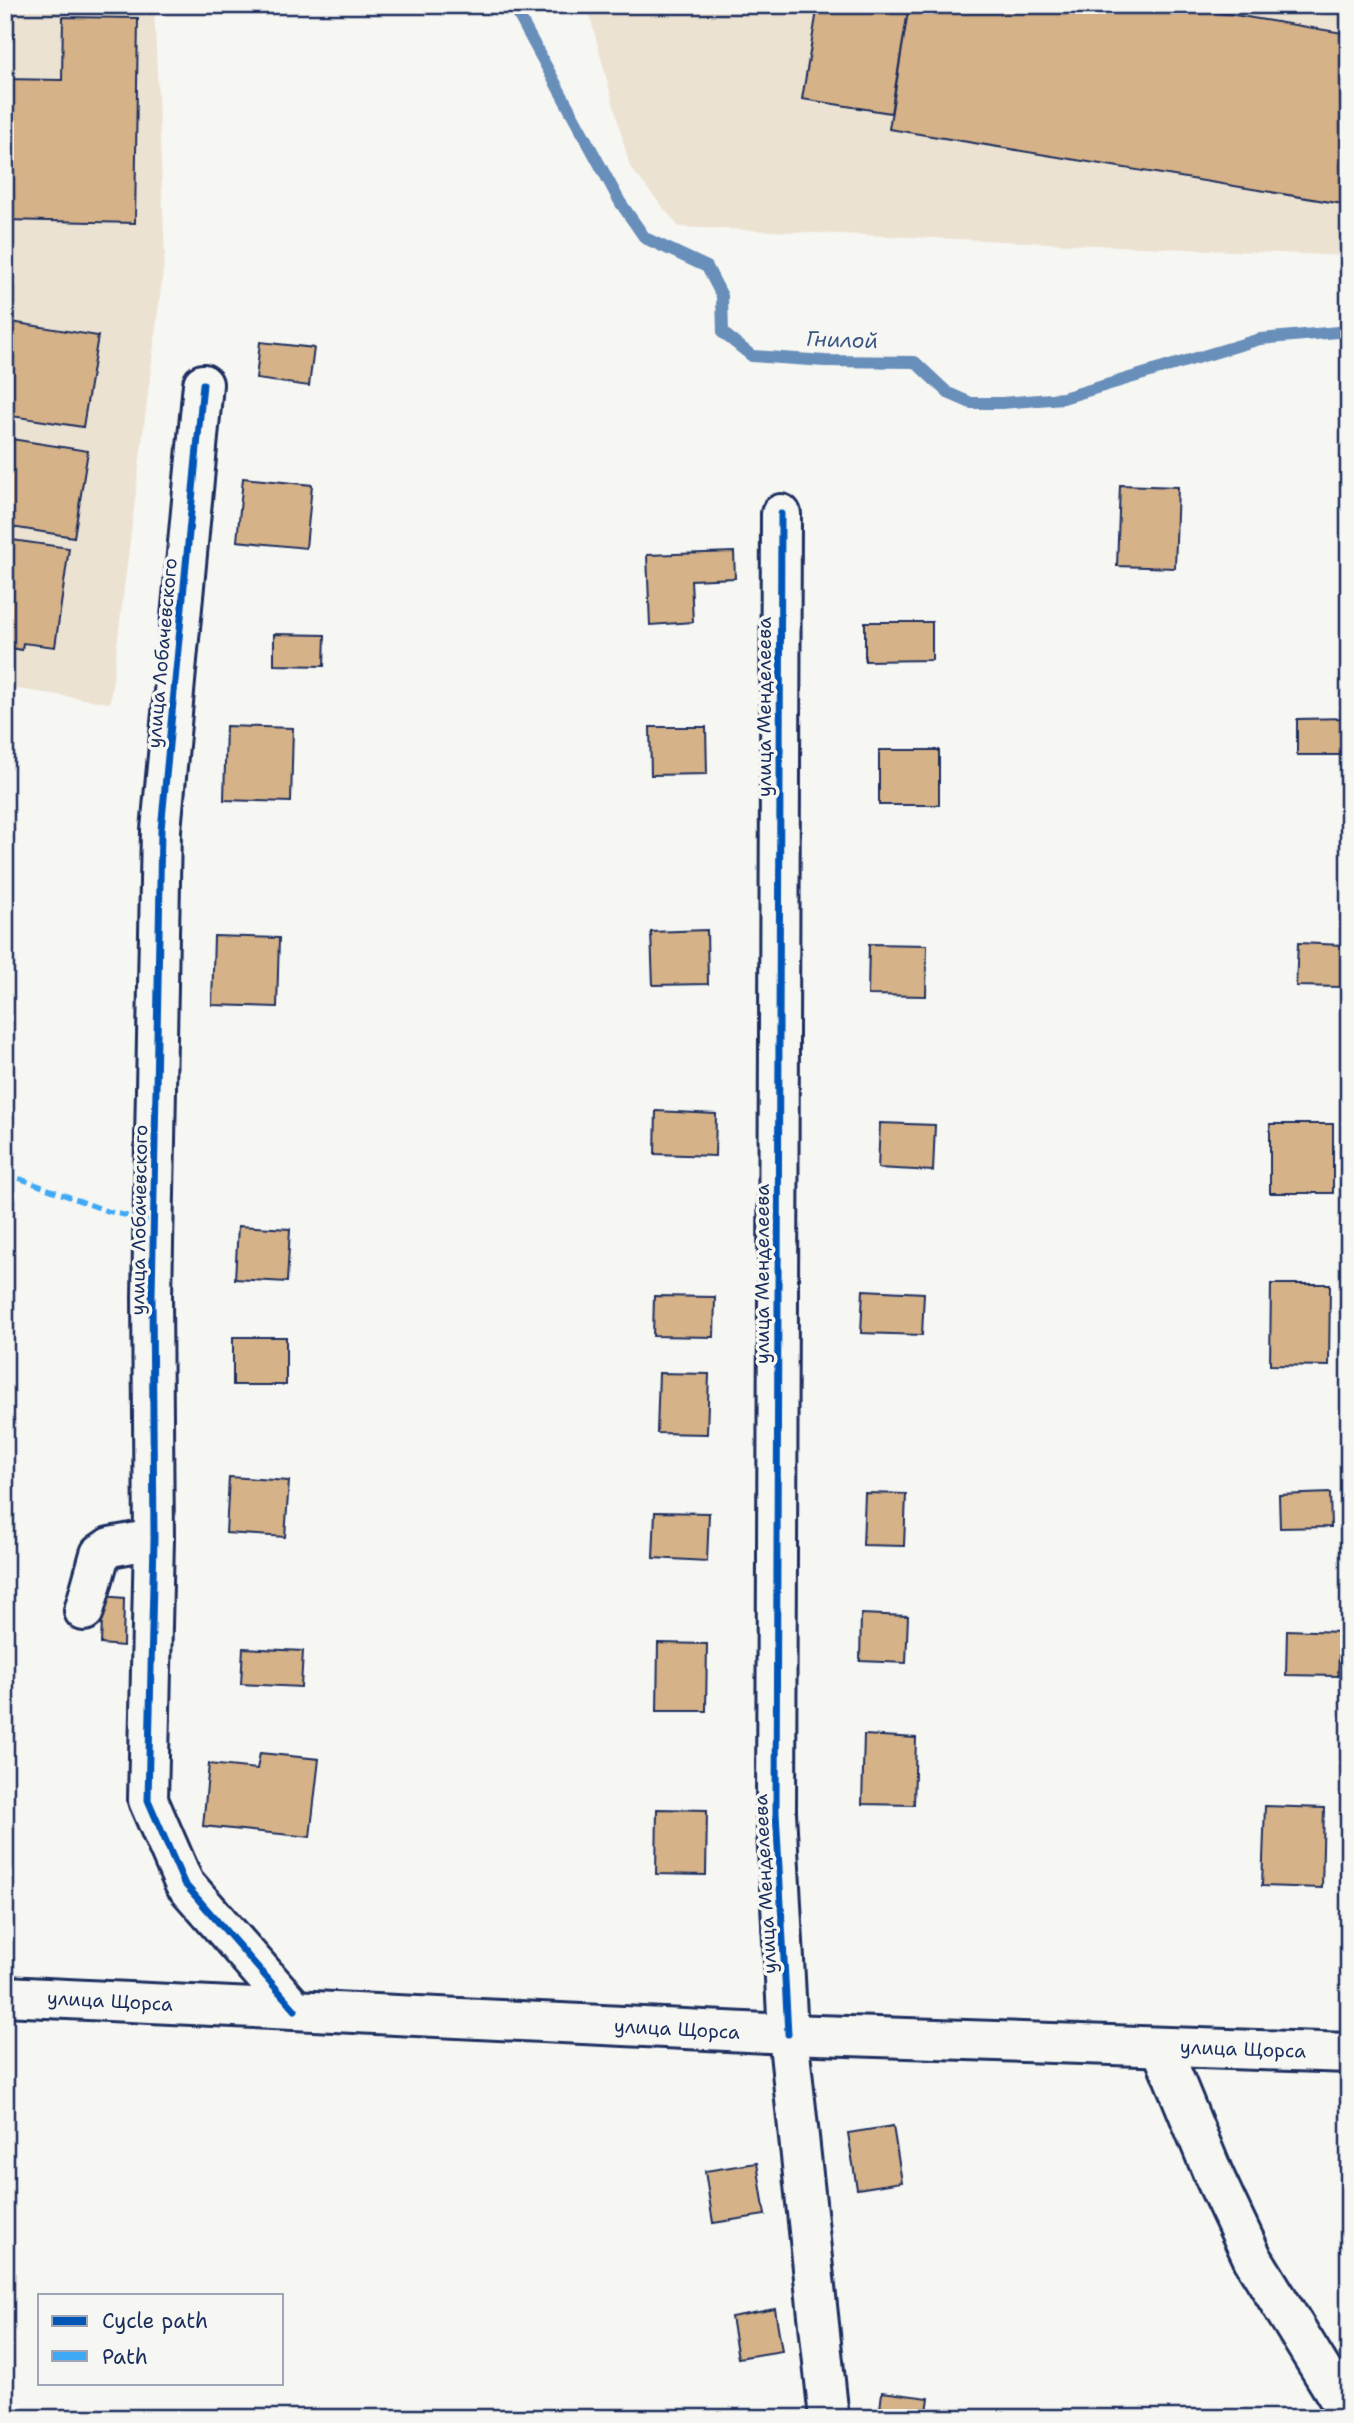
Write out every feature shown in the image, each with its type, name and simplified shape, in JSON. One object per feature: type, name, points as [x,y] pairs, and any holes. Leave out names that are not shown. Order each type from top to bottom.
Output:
[{"type":"street","name":"улица Лобачевского","points":[[202,384],[161,830],[152,1297],[154,1539],[148,1800],[184,1883],[295,2010]]},
{"type":"street","name":"улица Менделеева","points":[[781,514],[776,1812],[789,2034],[829,2418]]},
{"type":"street","points":[[84,1611],[100,1554],[110,1547],[154,1539]]},
{"type":"street","name":"улица Щорса","points":[[5,1996],[789,2034],[1349,2053]]},
{"type":"street","points":[[1161,2047],[1214,2176],[1253,2259],[1349,2415]]},
{"type":"shaded area","points":[[5,5],[154,5],[165,255],[110,703],[5,687]]},
{"type":"shaded area","points":[[587,5],[1349,5],[1349,256],[679,227],[630,167]]},
{"type":"building","points":[[818,5],[909,5],[891,113],[802,99]]},
{"type":"building","points":[[909,5],[1174,5],[1349,34],[1349,205],[889,129]]},
{"type":"building","points":[[63,17],[138,18],[135,223],[5,220],[5,79],[62,80]]},
{"type":"building","points":[[5,321],[98,336],[83,427],[5,415]]},
{"type":"building","points":[[260,342],[314,348],[309,386],[256,379]]},
{"type":"building","points":[[5,438],[88,451],[74,537],[5,526]]},
{"type":"building","points":[[243,478],[312,485],[306,548],[237,541]]},
{"type":"building","points":[[1120,485],[1178,487],[1175,568],[1117,566]]},
{"type":"building","points":[[5,539],[69,548],[55,647],[23,643],[22,650],[5,647]]},
{"type":"building","points":[[734,552],[735,578],[691,580],[693,622],[650,625],[647,555]]},
{"type":"building","points":[[865,622],[932,622],[932,660],[865,661]]},
{"type":"building","points":[[274,634],[325,635],[324,666],[274,665]]},
{"type":"building","points":[[1348,718],[1348,755],[1297,755],[1297,719]]},
{"type":"building","points":[[226,726],[293,728],[291,802],[224,800]]},
{"type":"building","points":[[650,727],[706,727],[707,774],[651,775]]},
{"type":"building","points":[[879,750],[939,750],[939,805],[879,805]]},
{"type":"building","points":[[707,930],[708,984],[653,985],[651,932]]},
{"type":"building","points":[[214,936],[279,938],[277,1007],[212,1005]]},
{"type":"building","points":[[1298,943],[1343,945],[1341,987],[1296,986]]},
{"type":"building","points":[[869,944],[927,945],[926,996],[868,995]]},
{"type":"building","points":[[656,1111],[716,1114],[715,1156],[655,1154]]},
{"type":"building","points":[[880,1123],[935,1125],[933,1171],[878,1168]]},
{"type":"building","points":[[1270,1124],[1333,1124],[1333,1193],[1270,1193]]},
{"type":"building","points":[[238,1226],[290,1229],[287,1282],[235,1279]]},
{"type":"building","points":[[1271,1284],[1330,1284],[1329,1366],[1270,1365]]},
{"type":"building","points":[[863,1290],[924,1293],[922,1335],[861,1333]]},
{"type":"building","points":[[654,1296],[715,1297],[714,1337],[653,1336]]},
{"type":"building","points":[[233,1337],[286,1337],[286,1385],[233,1385]]},
{"type":"building","points":[[659,1373],[709,1374],[707,1434],[657,1433]]},
{"type":"building","points":[[229,1477],[289,1481],[285,1537],[226,1533]]},
{"type":"building","points":[[865,1493],[906,1494],[904,1546],[863,1545]]},
{"type":"building","points":[[1330,1493],[1331,1527],[1280,1528],[1279,1495]]},
{"type":"building","points":[[655,1512],[709,1513],[707,1561],[653,1558]]},
{"type":"building","points":[[103,1596],[124,1598],[123,1646],[101,1644]]},
{"type":"building","points":[[861,1614],[908,1616],[906,1663],[860,1661]]},
{"type":"building","points":[[1287,1630],[1340,1632],[1338,1676],[1286,1675]]},
{"type":"building","points":[[658,1643],[707,1644],[706,1711],[657,1711]]},
{"type":"building","points":[[243,1648],[303,1651],[301,1687],[241,1684]]},
{"type":"building","points":[[864,1735],[916,1738],[914,1805],[862,1804]]},
{"type":"building","points":[[260,1753],[319,1759],[310,1837],[203,1826],[209,1764],[257,1769]]},
{"type":"building","points":[[1265,1806],[1324,1808],[1322,1888],[1262,1886]]},
{"type":"building","points":[[657,1809],[707,1810],[706,1875],[656,1874]]},
{"type":"building","points":[[893,2126],[902,2182],[857,2189],[848,2133]]},
{"type":"building","points":[[757,2163],[765,2215],[713,2223],[705,2171]]},
{"type":"building","points":[[775,2309],[782,2351],[738,2358],[731,2317]]},
{"type":"building","points":[[882,2392],[929,2398],[926,2418],[879,2418]]},
{"type":"waterway","name":"Гнилой","points":[[513,5],[620,202],[645,238],[707,267],[722,296],[723,333],[752,356],[825,361],[915,362],[948,393],[971,403],[1002,403],[1063,398],[1260,339],[1349,331]]},
{"type":"marked path","points":[[5,1173],[107,1211],[154,1222]]},
{"type":"cycle path","points":[[203,384],[161,830],[152,1297],[154,1539],[148,1800],[184,1883],[295,2010]]},
{"type":"cycle path","points":[[781,514],[776,1812],[788,2034]]}]
